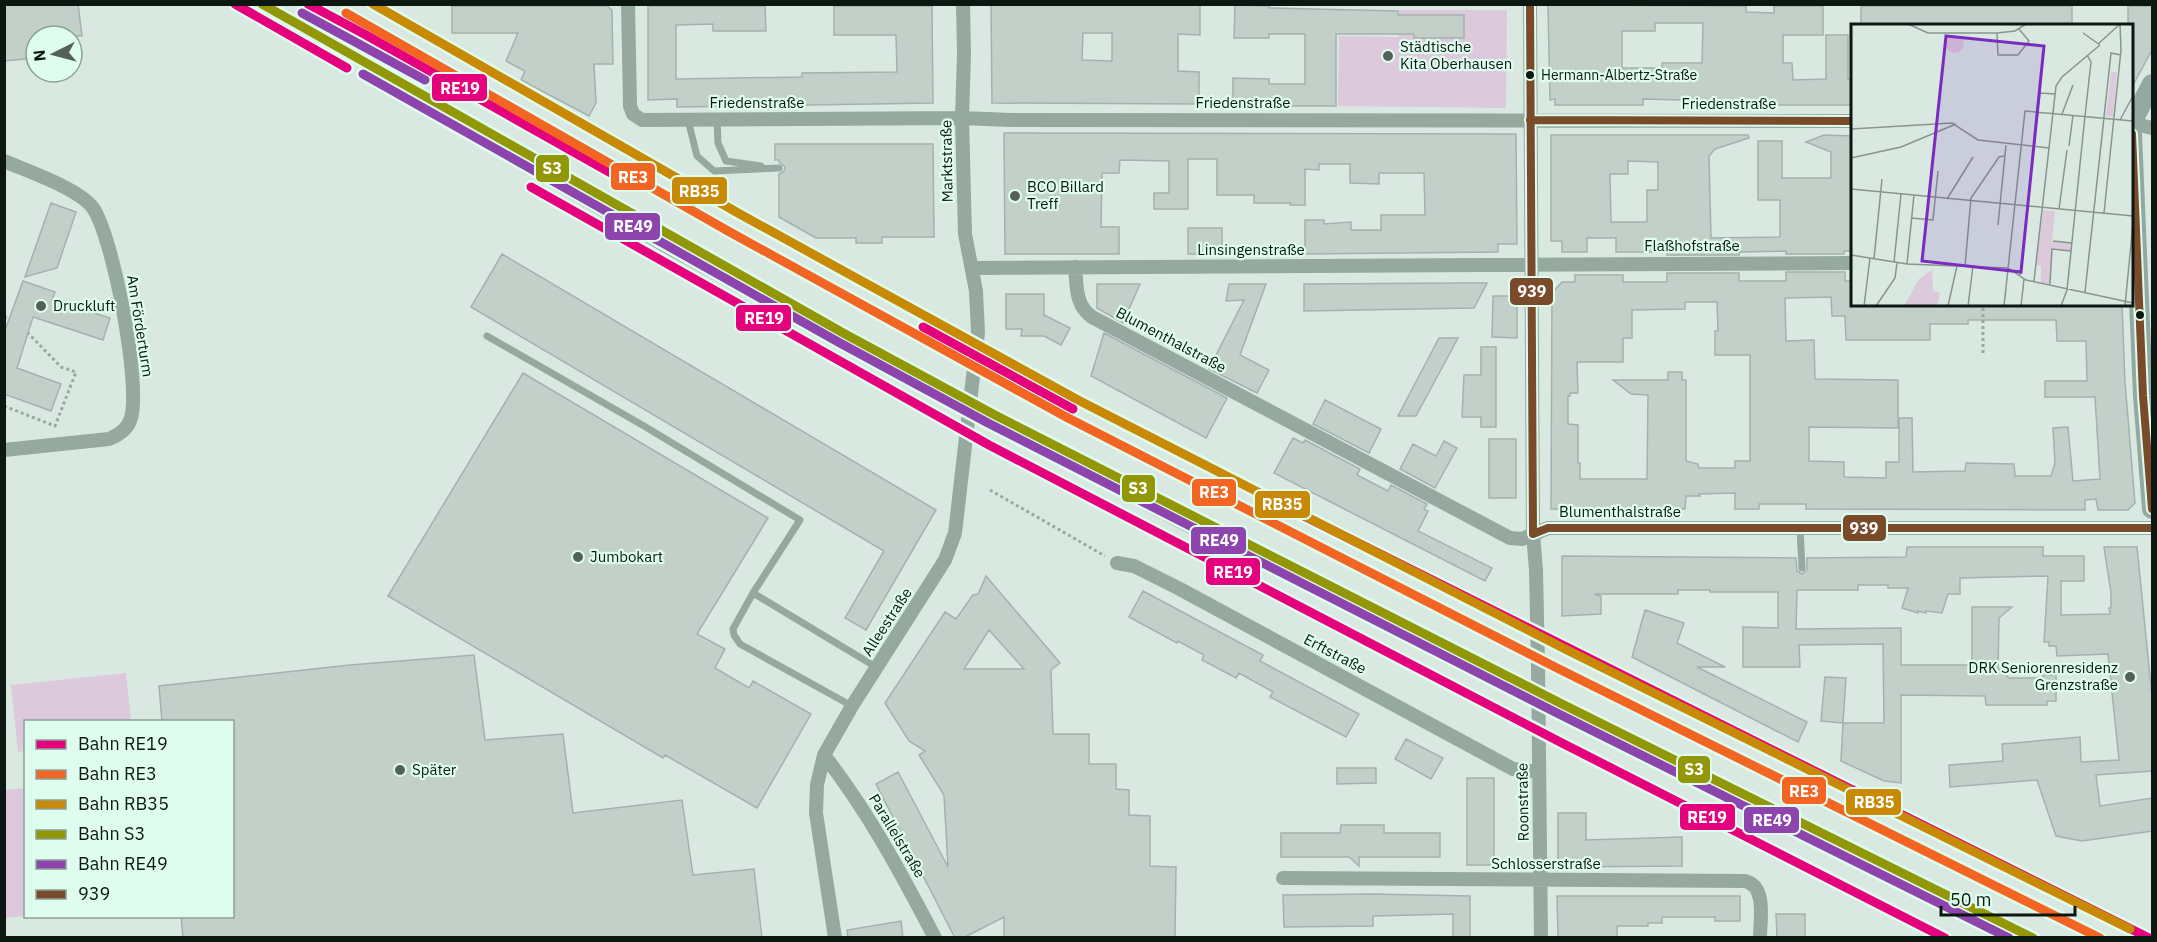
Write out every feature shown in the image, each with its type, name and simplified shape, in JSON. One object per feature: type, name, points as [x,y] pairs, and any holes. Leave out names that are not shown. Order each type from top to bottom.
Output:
[{"type":"street","name":"Friedenstraße","points":[[628,4],[630,106],[635,116],[642,120],[962,118],[1851,121]]},
{"type":"street","name":"Marktstraße","points":[[963,4],[962,118],[965,234],[978,316]]},
{"type":"street","points":[[1530,4],[1533,534]]},
{"type":"street","points":[[2133,120],[2152,84]]},
{"type":"street","points":[[2133,122],[2152,128]]},
{"type":"street","name":"Am Förderturm","points":[[4,161],[78,194],[92,206],[98,217],[108,244],[122,301],[133,404],[129,424],[109,439],[4,450]]},
{"type":"street","points":[[2133,198],[2134,261],[2152,508]]},
{"type":"street","name":"Flaßhofstraße","points":[[1531,264],[1851,263]]},
{"type":"street","name":"Linsingenstraße","points":[[972,268],[1531,264]]},
{"type":"street","name":"Blumenthalstraße","points":[[1075,267],[1077,298],[1083,309],[1092,317],[1510,538],[1522,539],[1548,528],[2152,528]]},
{"type":"street","name":"Alleestraße","points":[[835,938],[815,806],[819,770],[824,755],[852,706],[919,603],[952,547],[956,533],[964,465],[978,316]]},
{"type":"street","name":"Roonstraße","points":[[1533,534],[1538,666],[1541,938]]},
{"type":"street","name":"Erftstraße","points":[[1117,563],[1134,566],[1178,588],[1513,769],[1539,772]]},
{"type":"street","name":"Parallelstraße","points":[[824,755],[844,781],[887,847],[935,938]]},
{"type":"street","name":"Schlosserstraße","points":[[1283,878],[1751,883],[1760,893],[1760,938]]},
{"type":"lane","points":[[688,120],[697,156],[714,171],[779,168],[726,161],[718,143],[717,120]]},
{"type":"lane","points":[[486,336],[644,426],[800,520],[753,593],[733,628],[734,635],[740,644],[852,706]]},
{"type":"lane","points":[[1800,529],[1802,568]]},
{"type":"lane","points":[[753,593],[876,667]]},
{"type":"path","points":[[1983,306],[1983,353]]},
{"type":"path","points":[[4,317],[9,319]]},
{"type":"path","points":[[4,406],[56,426],[76,372],[61,367],[28,333]]},
{"type":"path","points":[[990,490],[1117,563]]},
{"type":"shaded area","name":"Städtische Kita Oberhausen","points":[[1399,10],[1507,10],[1506,108],[1338,106],[1339,36],[1399,37]]},
{"type":"shaded area","points":[[126,673],[131,720],[24,720],[24,751],[18,752],[11,685]]},
{"type":"shaded area","points":[[24,788],[24,916],[5,918],[5,790]]},
{"type":"building","points":[[4,4],[78,4],[80,24],[24,24],[24,59],[4,61]]},
{"type":"building","points":[[991,5],[1200,5],[1200,35],[1178,34],[1178,71],[1199,72],[1199,104],[992,103]],"holes":[[[1083,33],[1112,33],[1112,61],[1082,60]]]},
{"type":"building","points":[[1235,5],[1398,11],[1398,15],[1464,15],[1464,38],[1414,38],[1414,34],[1336,34],[1336,106],[1233,106],[1233,78],[1269,79],[1269,84],[1305,84],[1305,34],[1269,34],[1269,38],[1234,38]]},
{"type":"building","points":[[1548,5],[1746,6],[1746,12],[1774,13],[1774,6],[1823,6],[1823,35],[1783,35],[1783,63],[1792,63],[1793,80],[1826,79],[1826,35],[1848,35],[1848,79],[1851,79],[1851,105],[1682,105],[1682,100],[1643,99],[1643,105],[1555,105],[1555,99],[1550,100]],"holes":[[[1655,23],[1703,23],[1702,63],[1662,63],[1662,68],[1622,68],[1622,31],[1655,31]]]},
{"type":"building","points":[[452,6],[607,6],[612,10],[613,64],[594,64],[596,103],[589,116],[521,80],[525,71],[506,61],[518,33],[452,33]]},
{"type":"building","points":[[648,6],[765,6],[766,31],[713,31],[713,24],[676,25],[676,79],[802,77],[802,73],[897,72],[896,35],[834,35],[834,6],[932,6],[933,103],[677,107],[677,99],[648,100]]},
{"type":"building","points":[[1861,6],[2072,6],[2072,24],[1861,24]]},
{"type":"building","points":[[2128,6],[2152,6],[2152,50],[2133,85],[2133,24],[2128,24]]},
{"type":"building","points":[[1004,133],[1516,134],[1517,244],[1498,244],[1498,252],[1305,254],[1305,220],[1324,220],[1324,224],[1351,222],[1351,230],[1381,230],[1381,215],[1425,215],[1424,173],[1379,173],[1379,184],[1350,183],[1350,164],[1319,164],[1319,170],[1305,169],[1305,205],[1254,203],[1254,195],[1217,195],[1217,159],[1188,159],[1188,209],[1154,209],[1154,193],[1169,193],[1169,161],[1120,160],[1119,173],[1102,173],[1101,227],[1119,227],[1119,254],[1005,254]]},
{"type":"building","points":[[1551,135],[1748,135],[1749,138],[1715,149],[1709,156],[1711,238],[1780,237],[1780,200],[1758,200],[1758,141],[1782,141],[1782,178],[1831,178],[1831,152],[1806,142],[1824,135],[1851,136],[1851,251],[1844,251],[1844,254],[1786,254],[1786,251],[1739,252],[1739,255],[1667,255],[1667,252],[1616,252],[1616,238],[1587,238],[1587,252],[1562,252],[1562,241],[1551,241]],"holes":[[[1628,161],[1658,162],[1658,190],[1647,190],[1647,222],[1611,222],[1610,174],[1628,174]]]},
{"type":"building","points":[[775,144],[933,144],[934,237],[882,237],[882,243],[856,243],[856,238],[816,238],[779,217],[779,174],[784,171],[785,167],[779,160],[775,160]]},
{"type":"building","points":[[51,203],[76,212],[57,268],[25,277]]},
{"type":"building","points":[[1188,228],[1222,228],[1222,254],[1188,254]]},
{"type":"building","points":[[502,254],[936,510],[866,630],[845,618],[884,551],[471,307]]},
{"type":"building","points":[[1786,272],[1845,272],[1845,281],[1851,281],[1851,306],[2122,306],[2125,382],[2135,503],[2128,510],[2098,510],[2096,499],[2085,500],[2085,510],[1806,509],[1806,504],[1759,504],[1759,509],[1735,509],[1735,493],[1686,496],[1685,509],[1551,509],[1552,293],[1562,282],[1575,282],[1575,275],[1623,275],[1623,282],[1667,282],[1667,273],[1739,273],[1739,281],[1786,281]],"holes":[[[1831,297],[1832,316],[1845,316],[1846,340],[1930,340],[1930,324],[1968,324],[1968,320],[2056,320],[2057,341],[2086,341],[2087,381],[2045,381],[2045,397],[2095,397],[2100,479],[2073,481],[2068,427],[2053,428],[2055,463],[2051,476],[2015,476],[2014,464],[1966,463],[1965,471],[1913,472],[1912,418],[1899,418],[1899,462],[1886,462],[1886,478],[1844,477],[1844,462],[1809,461],[1809,427],[1898,428],[1898,380],[1815,379],[1814,340],[1786,341],[1785,298]],[[1685,302],[1717,302],[1718,331],[1715,331],[1715,355],[1750,355],[1750,461],[1735,461],[1735,468],[1699,468],[1698,464],[1686,461],[1686,380],[1682,380],[1682,372],[1668,372],[1668,380],[1613,380],[1631,394],[1648,395],[1647,479],[1580,479],[1578,425],[1568,424],[1568,396],[1570,393],[1578,393],[1577,362],[1623,362],[1623,338],[1632,338],[1632,310],[1685,309]]]},
{"type":"building","points":[[23,281],[55,292],[52,300],[110,318],[103,340],[33,317],[17,368],[61,384],[51,411],[7,395],[4,397],[4,333]]},
{"type":"building","points":[[1487,283],[1474,308],[1304,311],[1304,284]]},
{"type":"building","points":[[1097,284],[1140,284],[1123,323],[1097,308]]},
{"type":"building","points":[[1229,284],[1266,284],[1240,355],[1269,370],[1257,393],[1209,369],[1244,300],[1226,301]]},
{"type":"building","points":[[1006,294],[1044,294],[1044,315],[1070,328],[1061,345],[1044,336],[1021,336],[1022,329],[1006,329]]},
{"type":"building","points":[[1493,296],[1517,296],[1517,338],[1492,337]]},
{"type":"building","points":[[1104,333],[1227,398],[1206,438],[1091,376]]},
{"type":"building","points":[[1439,338],[1458,338],[1416,416],[1398,416]]},
{"type":"building","points":[[1481,347],[1496,347],[1496,427],[1481,427],[1481,417],[1462,417],[1464,375],[1481,375]]},
{"type":"building","name":"Jumbokart","points":[[523,373],[768,518],[697,634],[725,649],[715,668],[749,688],[753,681],[811,714],[757,808],[665,755],[663,758],[388,596]]},
{"type":"building","points":[[1325,400],[1381,429],[1369,453],[1313,424]]},
{"type":"building","points":[[1293,438],[1303,443],[1305,440],[1360,469],[1357,475],[1388,491],[1391,485],[1427,504],[1424,509],[1428,511],[1418,531],[1492,568],[1485,581],[1274,473]]},
{"type":"building","points":[[1489,439],[1516,439],[1516,498],[1489,498]]},
{"type":"building","points":[[1444,441],[1457,448],[1435,488],[1400,469],[1413,444],[1436,456]]},
{"type":"building","points":[[1907,547],[2043,547],[2043,556],[2084,556],[2084,581],[2061,581],[2061,615],[2110,614],[2111,593],[2104,547],[2137,547],[2152,697],[2152,771],[2096,775],[2100,806],[2152,798],[2152,831],[2082,841],[2056,836],[2037,780],[1950,787],[1949,765],[2003,761],[2002,744],[2080,737],[2081,762],[2119,760],[2108,654],[2057,656],[2056,646],[2049,646],[2049,642],[2044,642],[2048,576],[1960,578],[1960,594],[1948,594],[1942,613],[1918,611],[1918,613],[1902,608],[1908,588],[1858,585],[1858,590],[1797,590],[1796,629],[1901,628],[1901,665],[1972,665],[1972,607],[2012,607],[1999,618],[1998,668],[2009,678],[2042,678],[2044,675],[2056,675],[2056,701],[2047,701],[2047,705],[1986,705],[1985,696],[1901,695],[1901,783],[1884,781],[1841,761],[1843,723],[1884,723],[1883,644],[1799,645],[1800,667],[1743,667],[1743,627],[1778,628],[1778,592],[1678,590],[1678,594],[1594,594],[1601,596],[1601,614],[1562,616],[1562,556],[1796,558],[1797,571],[1802,574],[1807,570],[1807,558],[1906,557]]},
{"type":"building","points":[[986,576],[1060,663],[1051,670],[1053,734],[1089,734],[1089,764],[1116,764],[1116,789],[1129,790],[1129,815],[1150,816],[1150,866],[1176,867],[1175,938],[1004,938],[1004,917],[963,938],[955,938],[876,784],[898,772],[948,867],[944,795],[919,755],[925,751],[909,741],[885,703],[945,612],[956,619],[973,595],[978,594]],"holes":[[[989,630],[1024,669],[964,669]]]},
{"type":"building","points":[[1143,591],[1263,655],[1260,661],[1359,714],[1346,737],[1270,697],[1273,692],[1239,673],[1236,678],[1202,660],[1204,655],[1129,617]]},
{"type":"building","points":[[1645,610],[1684,623],[1677,643],[1725,667],[1697,667],[1807,722],[1798,742],[1632,657]]},
{"type":"building","name":"Später","points":[[474,655],[485,740],[563,734],[573,813],[682,800],[693,875],[754,869],[762,938],[183,938],[181,918],[234,918],[234,720],[162,720],[159,686],[350,665]]},
{"type":"building","points":[[1825,677],[1846,678],[1843,723],[1821,721]]},
{"type":"building","points":[[1406,739],[1443,758],[1431,779],[1395,759]]},
{"type":"building","points":[[1337,768],[1376,768],[1376,783],[1337,784]]},
{"type":"building","points":[[1467,778],[1494,778],[1494,865],[1467,865]]},
{"type":"building","points":[[1558,813],[1586,813],[1586,840],[1682,837],[1682,866],[1558,867]]},
{"type":"building","points":[[1341,825],[1384,825],[1384,833],[1440,833],[1440,857],[1359,857],[1359,866],[1349,857],[1281,857],[1281,833],[1340,833]]},
{"type":"building","points":[[1283,895],[1470,896],[1470,938],[1453,938],[1453,914],[1373,916],[1373,926],[1284,927]]},
{"type":"building","points":[[1557,896],[1740,896],[1740,921],[1715,921],[1715,917],[1662,917],[1662,923],[1648,923],[1648,926],[1617,926],[1617,938],[1558,938]]},
{"type":"building","points":[[1776,914],[1805,914],[1805,938],[1777,938]]},
{"type":"building","points":[[901,921],[903,938],[848,938],[847,930]]},
{"type":"railway","points":[[410,103],[671,253],[990,426],[1252,563]]},
{"type":"rail line","name":"RE19","points":[[235,4],[347,68]]},
{"type":"rail line","name":"S3","points":[[262,4],[845,334],[993,414],[1562,704],[2033,938]]},
{"type":"rail line","name":"RE19","points":[[308,4],[611,173]]},
{"type":"rail line","name":"RB35","points":[[373,4],[738,213],[1078,400],[1567,650],[2130,929]]},
{"type":"rail line","name":"RE49","points":[[302,13],[425,80]]},
{"type":"rail line","name":"RE3","points":[[346,13],[728,231],[1068,418],[1557,668],[2100,938]]},
{"type":"rail line","name":"RE49","points":[[363,74],[840,343],[988,423],[1557,713],[2009,938]]},
{"type":"rail line","name":"RE19","points":[[531,187],[989,445],[1562,743],[1945,938]]},
{"type":"rail line","name":"RE19","points":[[923,327],[1073,409]]},
{"type":"rail line","name":"RE19","points":[[1300,514],[2149,938]]},
{"type":"transit line","name":"939","points":[[1530,4],[1533,534],[1548,528],[2152,528]]},
{"type":"transit line","name":"939","points":[[1530,120],[1851,121]]},
{"type":"transit line","name":"939","points":[[2133,158],[2143,396],[2152,509]]},
{"type":"place","name":"Städtische Kita Oberhausen","points":[[1388,56]]},
{"type":"place","name":"Hermann-Albertz-Straße","points":[[1530,75]]},
{"type":"place","name":"BCO Billard Treff","points":[[1015,196]]},
{"type":"place","name":"Druckluft","points":[[41,306]]},
{"type":"place","name":"Jumbokart","points":[[578,557]]},
{"type":"place","name":"DRK Seniorenresidenz Grenzstraße","points":[[2130,677]]},
{"type":"place","name":"Später","points":[[400,770]]}]
